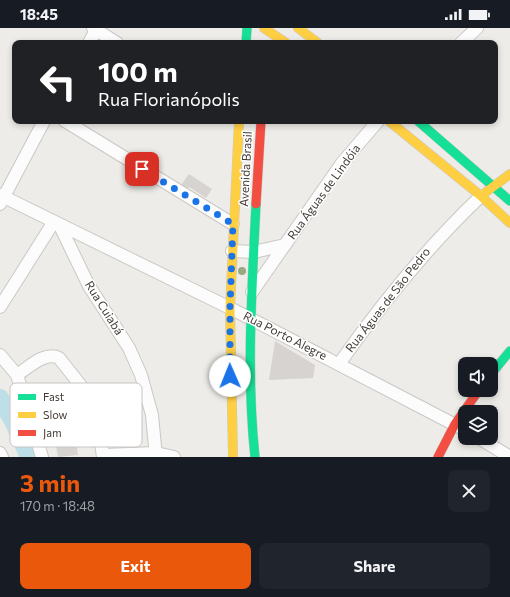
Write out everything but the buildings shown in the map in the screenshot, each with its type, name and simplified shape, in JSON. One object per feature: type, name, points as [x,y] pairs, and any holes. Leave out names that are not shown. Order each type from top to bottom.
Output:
[{"type":"main road","points":[[246,40],[247,28]]},
{"type":"main road","points":[[298,28],[314,40]]},
{"type":"main road","points":[[269,29],[269,40]]},
{"type":"main road","points":[[269,29],[282,40]]},
{"type":"main road","name":"Avenida Brasil","points":[[233,457],[231,422],[230,308],[239,124]]},
{"type":"main road","name":"Avenida Brasil","points":[[255,457],[251,421],[250,319],[261,124]]},
{"type":"main road","points":[[393,124],[481,196],[510,223]]},
{"type":"main road","points":[[422,124],[510,200]]},
{"type":"main road","name":"Rua Águas de São Pedro","points":[[481,196],[510,174]]},
{"type":"main road","points":[[498,366],[510,351]]},
{"type":"main road","points":[[438,457],[458,430]]},
{"type":"street","points":[[464,40],[477,28]]},
{"type":"street","points":[[90,40],[95,29],[112,40]]},
{"type":"street","points":[[0,307],[57,225],[1,199],[42,124]]},
{"type":"street","points":[[70,124],[233,224]]},
{"type":"street","name":"Rua Águas de Lindóia","points":[[252,292],[342,163],[375,124]]},
{"type":"street","name":"Rua Águas de São Pedro","points":[[339,364],[400,282],[437,239],[481,196]]},
{"type":"street","name":"Rua Porto Alegre","points":[[57,225],[230,308],[458,426]]},
{"type":"street","name":"Rua Cuiabá","points":[[57,225],[89,286],[129,348],[141,375],[152,415],[156,455]]},
{"type":"street","name":"Rua Águas de Lindóia","points":[[232,251],[254,252],[285,245]]},
{"type":"street","points":[[0,355],[17,375],[19,383]]},
{"type":"street","points":[[17,375],[47,356],[55,355],[79,383]]},
{"type":"street","points":[[490,445],[510,457]]},
{"type":"street","points":[[39,447],[42,457]]},
{"type":"street","points":[[0,453],[2,457]]},
{"type":"street","points":[[105,455],[156,455],[174,457]]},
{"type":"waterway","points":[[0,398],[10,416]]},
{"type":"waterway","points":[[25,447],[29,457]]},
{"type":"traffic: fast","points":[[246,40],[247,28]]},
{"type":"traffic: fast","points":[[421,124],[510,201]]},
{"type":"traffic: fast","points":[[255,457],[252,425],[250,362],[256,204]]},
{"type":"traffic: fast","points":[[498,366],[510,351]]},
{"type":"traffic: slow","points":[[264,28],[282,40]]},
{"type":"traffic: slow","points":[[298,28],[314,40]]},
{"type":"traffic: slow","points":[[233,457],[230,308],[239,124]]},
{"type":"traffic: slow","points":[[393,124],[481,196],[510,223]]},
{"type":"traffic: slow","points":[[486,192],[510,174]]},
{"type":"traffic: jam","points":[[256,204],[261,124]]},
{"type":"traffic: jam","points":[[438,457],[455,424],[474,397]]},
{"type":"route","points":[[142,169],[233,224],[230,308],[230,376]]}]
